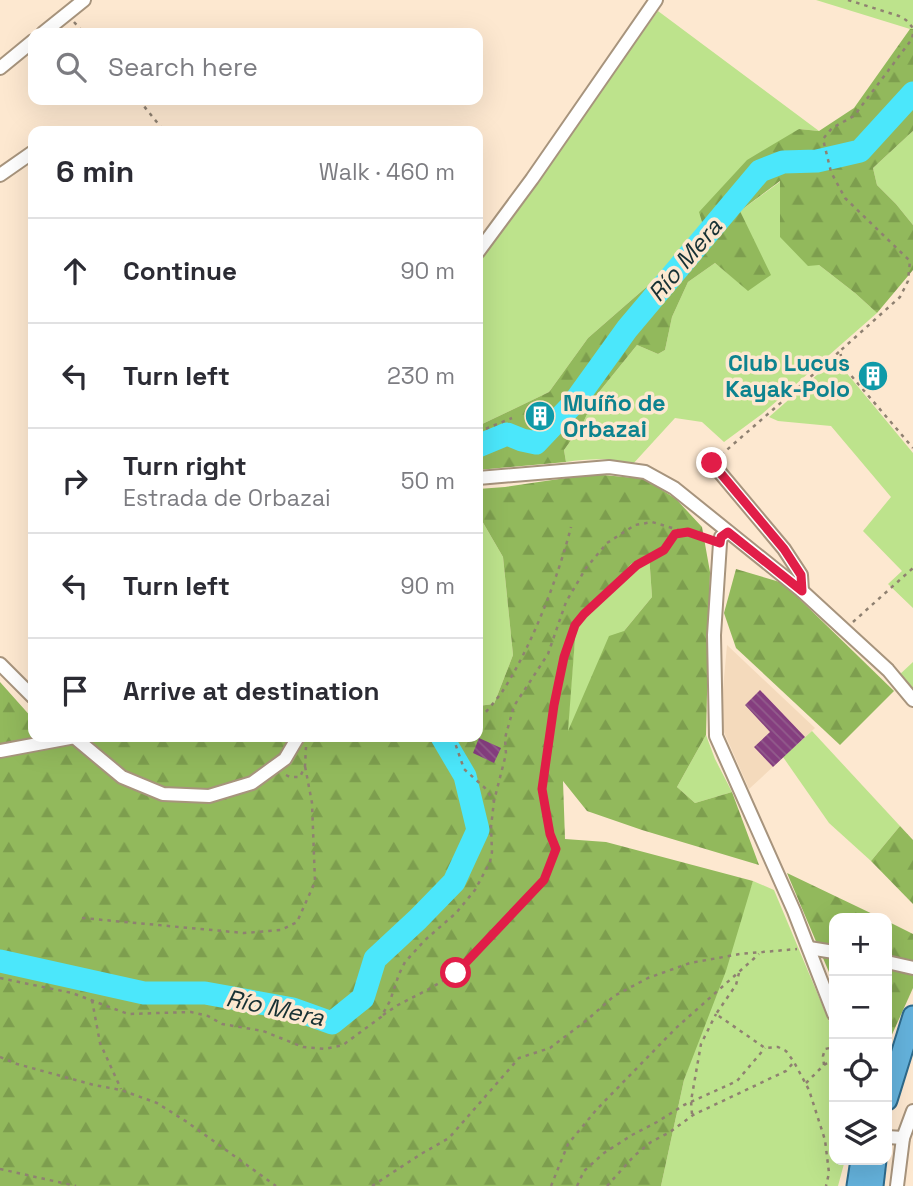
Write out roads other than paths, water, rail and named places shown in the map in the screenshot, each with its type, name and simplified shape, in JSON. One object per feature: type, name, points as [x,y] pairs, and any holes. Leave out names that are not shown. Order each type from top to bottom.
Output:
[{"type":"highway","points":[[892,1049],[910,1025]]},
{"type":"highway","points":[[892,1084],[910,1025]]},
{"type":"highway","points":[[857,1186],[860,1165]]},
{"type":"highway","points":[[873,1186],[875,1165]]},
{"type":"street","points":[[49,28],[84,0]]},
{"type":"street","points":[[483,245],[656,0]]},
{"type":"street","points":[[0,68],[28,45]]},
{"type":"street","points":[[0,175],[28,155]]},
{"type":"street","points":[[712,463],[784,549],[801,575],[802,591]]},
{"type":"street","points":[[483,478],[609,467],[645,472],[674,488],[724,538],[802,591],[888,670],[913,700]]},
{"type":"street","points":[[724,538],[714,635],[716,736],[794,911],[829,1001]]},
{"type":"street","points":[[0,664],[28,692]]},
{"type":"street","points":[[0,751],[48,742]]},
{"type":"street","points":[[80,742],[122,777],[163,794],[209,796],[252,783],[285,759],[295,742]]},
{"type":"street","points":[[809,948],[829,951]]},
{"type":"street","points":[[892,963],[913,968]]},
{"type":"street","points":[[897,1186],[903,1138],[913,1111]]},
{"type":"street","points":[[892,1137],[903,1138]]},
{"type":"waterway","name":"Río Mera","points":[[483,444],[507,434],[536,443],[573,404],[627,329],[760,171],[783,162],[817,161],[860,151],[913,93]]},
{"type":"waterway","name":"Río Mera","points":[[0,961],[144,993],[205,993],[293,1009],[332,1023],[363,998],[375,959],[454,882],[478,830],[465,776],[445,742]]},
{"type":"place","name":"Club Lucus Kayak-Polo","points":[[873,376]]},
{"type":"place","name":"Muíño de Orbazai","points":[[540,416]]}]
